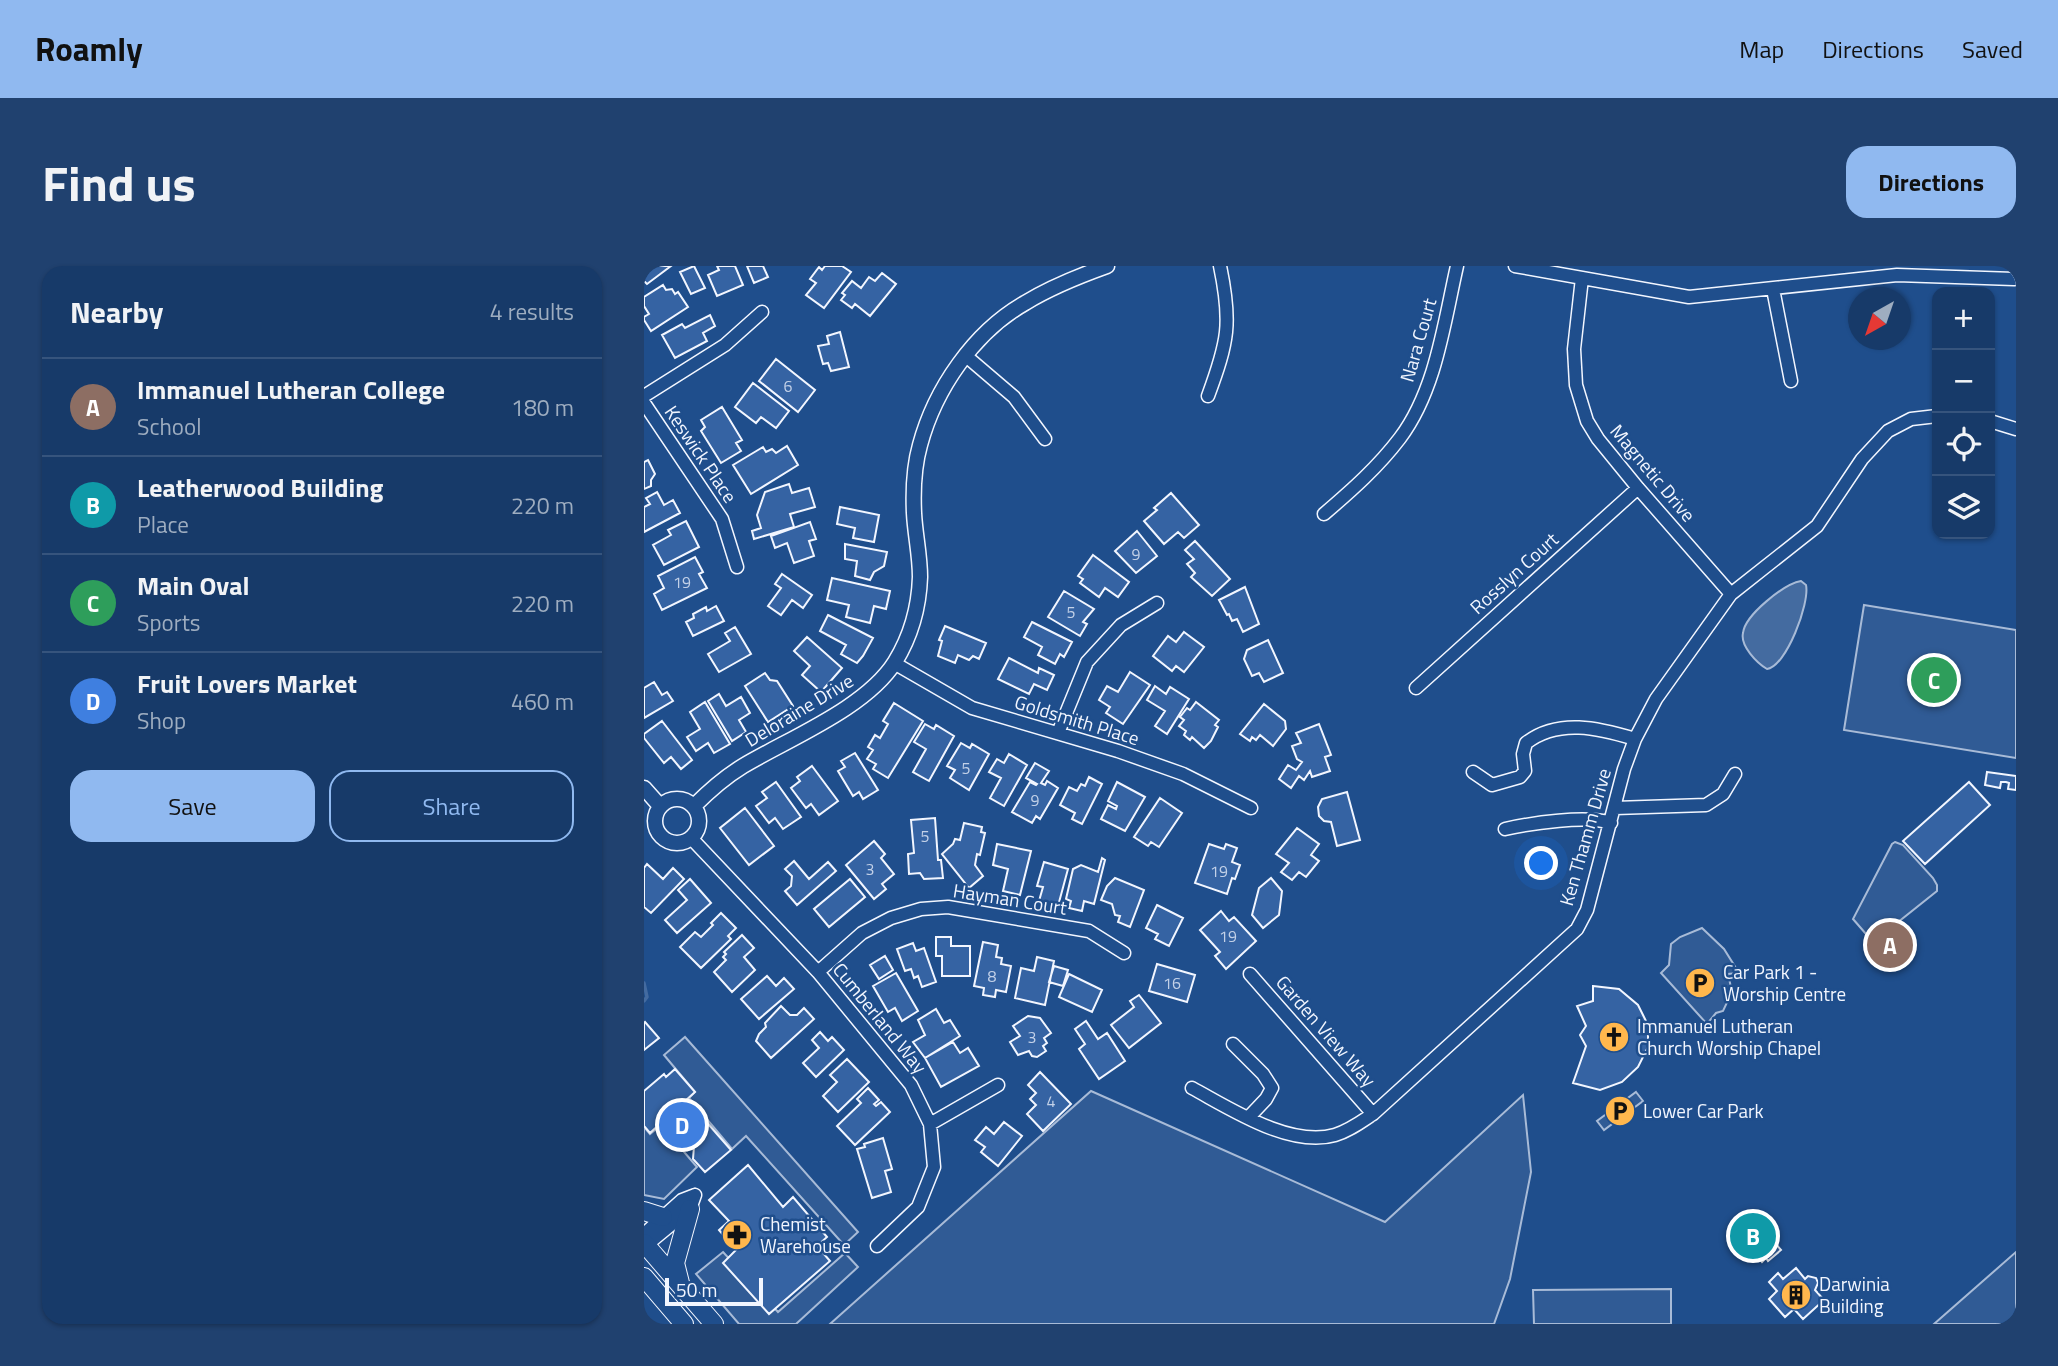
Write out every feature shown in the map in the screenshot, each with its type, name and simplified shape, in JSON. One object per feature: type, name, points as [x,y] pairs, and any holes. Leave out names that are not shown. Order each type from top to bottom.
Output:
[{"type":"main road","points":[[682,1288],[675,1263],[690,1209]]},
{"type":"main road","points":[[644,1211],[663,1217]]},
{"type":"main road","points":[[645,1243],[714,1324]]},
{"type":"main road","points":[[644,1277],[684,1324]]},
{"type":"street","name":"Deloraine Drive","points":[[694,806],[741,767],[858,700],[880,681],[894,663],[908,639],[917,611],[920,576],[914,516],[914,481],[919,445],[940,394],[966,356],[992,327],[1023,304],[1067,281],[1107,266]]},
{"type":"street","points":[[1208,396],[1224,351],[1228,323],[1220,266]]},
{"type":"street","name":"Nara Court","points":[[1324,514],[1369,475],[1402,436],[1433,370],[1457,266]]},
{"type":"street","points":[[1514,266],[1689,297],[1897,275],[2014,279]]},
{"type":"street","name":"Magnetic Drive","points":[[1582,278],[1574,349],[1576,386],[1587,421],[1638,488],[1731,594]]},
{"type":"street","points":[[1773,289],[1791,381]]},
{"type":"street","points":[[644,396],[725,345],[762,312]]},
{"type":"street","points":[[966,356],[1013,397],[1045,439]]},
{"type":"street","name":"Keswick Place","points":[[644,403],[722,519],[737,567]]},
{"type":"street","name":"Ken Thamm Drive","points":[[1192,1088],[1248,1118],[1285,1133],[1311,1138],[1333,1136],[1350,1129],[1373,1114],[1577,929],[1587,910],[1634,739],[1656,699],[1731,594],[1817,526],[1862,459],[1888,431],[1911,419],[1932,417]]},
{"type":"street","points":[[1995,423],[2016,429]]},
{"type":"street","name":"Rosslyn Court","points":[[1416,688],[1638,488]]},
{"type":"street","points":[[1058,733],[1087,663],[1121,625],[1157,603]]},
{"type":"street","name":"Goldsmith Place","points":[[894,663],[972,708],[1058,733],[1183,775],[1251,808]]},
{"type":"street","points":[[1473,772],[1492,785],[1520,777],[1525,771],[1523,754],[1526,743],[1547,730],[1595,728],[1634,739]]},
{"type":"street","points":[[1615,808],[1706,806],[1723,794],[1735,774]]},
{"type":"street","points":[[644,788],[660,806]]},
{"type":"street","points":[[673,799],[681,799],[694,806],[700,819],[692,839],[678,844],[664,839],[655,827],[656,812],[660,806],[673,799]]},
{"type":"street","points":[[1505,829],[1551,822],[1594,820],[1611,823]]},
{"type":"street","name":"Cumberland Way","points":[[692,839],[818,972],[911,1085],[930,1124],[934,1167],[918,1207],[877,1246]]},
{"type":"street","name":"Hayman Court","points":[[818,972],[862,933],[891,918],[921,909],[948,907],[1089,931],[1124,953]]},
{"type":"street","name":"Garden View Way","points":[[1250,974],[1373,1114]]},
{"type":"street","points":[[1233,1044],[1263,1073],[1272,1088],[1266,1099],[1248,1118]]},
{"type":"street","points":[[930,1124],[998,1084]]},
{"type":"street","points":[[695,1195],[690,1209],[645,1243],[663,1217],[682,1200],[695,1195]]},
{"type":"shaded area","points":[[1801,581],[1806,585],[1806,594],[1795,633],[1782,658],[1767,669],[1747,649],[1743,638],[1745,626],[1766,601]]},
{"type":"shaded area","points":[[1864,605],[2016,630],[2016,758],[1844,730]]},
{"type":"shaded area","points":[[1895,842],[1903,845],[1933,878],[1937,891],[1873,942],[1853,919]]},
{"type":"shaded area","name":"Car Park 1 - Worship Centre","points":[[1702,928],[1724,949],[1739,973],[1728,974],[1732,992],[1723,1011],[1716,1013],[1707,1024],[1661,973],[1669,965],[1671,944]]},
{"type":"shaded area","points":[[685,1037],[858,1232],[844,1245],[746,1136],[732,1149],[689,1098],[695,1092],[664,1055]]},
{"type":"shaded area","points":[[1091,1091],[1385,1222],[1523,1095],[1531,1172],[1510,1279],[1494,1324],[830,1324]]},
{"type":"shaded area","name":"Lower Car Park","points":[[1636,1092],[1643,1101],[1604,1130],[1597,1121]]},
{"type":"shaded area","points":[[661,1125],[697,1167],[664,1199],[644,1195],[644,1127],[650,1134]]},
{"type":"shaded area","points":[[723,1252],[778,1312],[845,1253],[858,1267],[796,1324],[739,1324],[696,1274]]},
{"type":"shaded area","points":[[2016,1252],[2016,1324],[1934,1324]]},
{"type":"shaded area","points":[[1671,1289],[1671,1324],[1534,1324],[1533,1290]]},
{"type":"building","points":[[644,266],[671,266],[647,284],[644,281]]},
{"type":"building","points":[[694,266],[705,288],[691,294],[680,272]]},
{"type":"building","points":[[717,266],[735,266],[743,285],[717,296],[708,275],[719,270]]},
{"type":"building","points":[[747,266],[763,266],[768,277],[754,283]]},
{"type":"building","points":[[825,266],[842,266],[851,272],[824,308],[806,295],[816,283],[810,279],[819,267],[822,270]]},
{"type":"building","points":[[882,273],[896,284],[870,316],[855,304],[852,308],[841,300],[845,295],[842,293],[852,281],[861,288],[869,277],[875,281]]},
{"type":"building","points":[[663,285],[666,290],[672,289],[675,294],[678,292],[688,307],[651,331],[644,320],[649,314],[644,306],[644,297]]},
{"type":"building","points":[[710,315],[715,326],[703,333],[707,341],[675,358],[662,335],[682,324],[685,328]]},
{"type":"building","points":[[840,332],[849,367],[831,371],[828,363],[823,364],[818,346],[829,344],[827,336]]},
{"type":"building","points":[[776,359],[815,390],[798,412],[759,381]]},
{"type":"building","points":[[753,383],[789,411],[776,428],[761,417],[756,423],[735,407]]},
{"type":"building","points":[[722,407],[742,440],[736,443],[741,451],[721,463],[701,431],[705,427],[701,420]]},
{"type":"building","points":[[787,446],[798,465],[751,494],[733,465],[763,447],[766,452],[772,449],[776,453]]},
{"type":"building","points":[[648,460],[655,474],[651,486],[644,489],[644,462]]},
{"type":"building","points":[[789,484],[792,493],[809,488],[815,507],[790,514],[794,527],[754,539],[752,531],[761,528],[757,515],[765,492]]},
{"type":"building","points":[[657,492],[664,505],[673,500],[680,513],[644,532],[644,507],[650,504],[646,498]]},
{"type":"building","points":[[1171,493],[1199,525],[1184,538],[1178,532],[1164,544],[1144,521]]},
{"type":"building","points":[[840,507],[879,515],[874,542],[853,538],[855,528],[837,524]]},
{"type":"building","points":[[686,521],[699,547],[664,565],[653,545],[671,535],[668,530]]},
{"type":"building","points":[[810,522],[816,539],[809,541],[814,556],[794,563],[787,543],[775,548],[771,536]]},
{"type":"building","points":[[1137,531],[1157,556],[1136,573],[1115,551]]},
{"type":"building","points":[[1195,541],[1230,579],[1212,596],[1191,577],[1195,573],[1187,564],[1194,559],[1185,550]]},
{"type":"building","points":[[845,544],[887,552],[884,566],[874,572],[870,580],[855,576],[857,561],[845,559]]},
{"type":"building","points":[[1093,555],[1129,582],[1118,597],[1105,588],[1099,597],[1080,583],[1083,579],[1078,576]]},
{"type":"building","points":[[695,557],[703,572],[699,574],[707,588],[662,610],[654,594],[664,588],[658,576]]},
{"type":"building","points":[[782,574],[812,595],[803,608],[792,600],[781,615],[768,606],[781,588],[775,584]]},
{"type":"building","points":[[832,578],[890,591],[886,609],[874,606],[870,623],[846,617],[849,605],[827,600]]},
{"type":"building","points":[[1245,587],[1259,624],[1243,632],[1237,619],[1232,621],[1219,600]]},
{"type":"building","points":[[1064,591],[1094,609],[1083,622],[1087,624],[1080,636],[1048,617]]},
{"type":"building","points":[[716,606],[724,621],[693,636],[686,622],[694,618],[693,614],[706,607],[707,611]]},
{"type":"building","points":[[828,615],[873,638],[857,663],[841,654],[846,645],[820,631]]},
{"type":"building","points":[[1032,622],[1072,642],[1064,657],[1060,654],[1055,664],[1038,655],[1042,647],[1024,637]]},
{"type":"building","points":[[945,626],[986,643],[979,659],[973,656],[969,660],[958,655],[955,663],[938,656],[942,641],[939,640]]},
{"type":"building","points":[[735,627],[751,654],[719,672],[708,654],[730,641],[725,633]]},
{"type":"building","points":[[1184,632],[1204,647],[1184,672],[1176,666],[1172,671],[1153,656],[1168,636],[1176,642]]},
{"type":"building","points":[[807,637],[842,668],[821,692],[802,675],[810,666],[794,651]]},
{"type":"building","points":[[1268,640],[1283,673],[1264,682],[1259,673],[1252,676],[1244,659],[1247,650]]},
{"type":"building","points":[[1009,658],[1038,673],[1039,668],[1054,675],[1047,690],[1034,684],[1029,694],[998,679]]},
{"type":"building","points":[[1130,672],[1150,685],[1123,724],[1106,713],[1110,707],[1099,700],[1107,686],[1118,692]]},
{"type":"building","points":[[765,673],[770,680],[777,681],[793,706],[768,722],[745,686]]},
{"type":"building","points":[[654,682],[662,695],[667,692],[673,701],[644,718],[644,688]]},
{"type":"building","points":[[1155,686],[1166,694],[1170,687],[1189,699],[1167,734],[1155,726],[1165,711],[1147,700]]},
{"type":"building","points":[[719,694],[726,706],[741,697],[750,713],[739,720],[746,732],[732,741],[708,701]]},
{"type":"building","points":[[705,702],[730,744],[714,753],[708,743],[696,751],[687,737],[700,729],[690,712]]},
{"type":"building","points":[[1196,702],[1219,720],[1211,741],[1204,748],[1192,737],[1190,740],[1184,735],[1186,731],[1179,726],[1184,720],[1180,717]]},
{"type":"building","points":[[894,703],[923,721],[888,778],[873,769],[876,764],[867,759],[873,750],[868,747],[875,735],[880,738],[888,724],[883,721]]},
{"type":"building","points":[[1264,704],[1285,721],[1286,729],[1273,746],[1260,735],[1256,740],[1252,737],[1250,741],[1240,734]]},
{"type":"building","points":[[662,721],[692,760],[681,769],[671,757],[664,763],[644,738],[644,734]]},
{"type":"building","points":[[925,724],[934,729],[936,725],[954,736],[929,781],[913,772],[926,749],[914,742]]},
{"type":"building","points":[[1319,724],[1331,755],[1325,757],[1330,771],[1312,777],[1310,771],[1304,780],[1299,776],[1291,788],[1279,779],[1288,765],[1296,770],[1302,762],[1297,759],[1292,746],[1301,743],[1296,733]]},
{"type":"building","points":[[961,743],[970,748],[972,744],[989,754],[969,790],[950,778],[955,770],[947,766]]},
{"type":"building","points":[[855,753],[878,790],[863,799],[859,792],[853,796],[838,771],[845,767],[841,761]]},
{"type":"building","points":[[1009,754],[1027,765],[1004,806],[990,798],[1001,778],[989,772],[997,759],[1004,763]]},
{"type":"building","points":[[1035,763],[1049,771],[1041,783],[1045,785],[1047,781],[1058,788],[1040,819],[1036,816],[1032,823],[1012,812],[1030,782],[1037,784],[1026,778]]},
{"type":"building","points":[[812,766],[838,801],[819,815],[811,804],[806,808],[791,788],[800,781],[797,777]]},
{"type":"building","points":[[1987,772],[2016,776],[2016,790],[2008,789],[2009,783],[2006,782],[2001,782],[2000,788],[1985,785]]},
{"type":"building","points":[[1089,777],[1102,784],[1082,824],[1072,819],[1075,813],[1060,805],[1069,787],[1077,791],[1081,784],[1085,786]]},
{"type":"building","points":[[776,782],[801,817],[783,829],[775,818],[769,823],[756,806],[767,798],[762,792]]},
{"type":"building","points":[[1117,782],[1145,797],[1125,831],[1101,819],[1108,805],[1116,809],[1117,806],[1108,801]]},
{"type":"building","points":[[1969,782],[1990,805],[1925,864],[1903,841]]},
{"type":"building","points":[[1347,792],[1360,840],[1337,846],[1331,822],[1324,821],[1319,816],[1318,807],[1322,799]]},
{"type":"building","points":[[1160,798],[1182,813],[1159,847],[1151,842],[1148,846],[1134,837]]},
{"type":"building","points":[[745,808],[774,846],[749,865],[720,828]]},
{"type":"building","points":[[935,818],[938,860],[941,860],[943,878],[924,879],[920,873],[909,874],[908,854],[914,853],[911,820]]},
{"type":"building","points":[[964,823],[982,827],[981,832],[985,833],[975,865],[983,876],[969,888],[942,854],[955,839],[960,840]]},
{"type":"building","points":[[1297,828],[1319,844],[1311,855],[1319,861],[1306,877],[1299,872],[1292,880],[1281,872],[1289,863],[1276,854]]},
{"type":"building","points":[[874,841],[885,854],[881,858],[894,874],[882,884],[886,889],[874,899],[846,865]]},
{"type":"building","points":[[997,844],[1031,851],[1020,895],[1003,891],[1008,869],[993,865]]},
{"type":"building","points":[[1209,844],[1224,849],[1226,844],[1237,848],[1232,862],[1240,865],[1227,894],[1195,883]]},
{"type":"building","points":[[1102,858],[1105,860],[1094,904],[1084,901],[1082,911],[1069,908],[1071,901],[1066,899],[1073,869],[1081,865],[1098,872]]},
{"type":"building","points":[[794,861],[809,879],[828,862],[836,871],[797,905],[785,891],[791,886],[792,876],[785,869]]},
{"type":"building","points":[[1044,862],[1068,869],[1058,906],[1039,901],[1043,887],[1037,886]]},
{"type":"building","points":[[647,864],[663,879],[673,868],[684,879],[651,913],[644,907],[644,868]]},
{"type":"building","points":[[1115,878],[1144,890],[1130,927],[1118,922],[1120,916],[1115,915],[1112,904],[1101,900],[1107,886]]},
{"type":"building","points":[[1271,878],[1282,891],[1279,915],[1263,928],[1252,915],[1259,888]]},
{"type":"building","points":[[690,879],[711,903],[677,933],[665,920],[687,900],[678,890]]},
{"type":"building","points":[[850,879],[865,897],[829,927],[814,909]]},
{"type":"building","points":[[1157,905],[1183,918],[1169,946],[1155,939],[1158,934],[1146,928]]},
{"type":"building","points":[[1221,911],[1229,921],[1234,917],[1256,941],[1226,969],[1215,956],[1220,952],[1200,930]]},
{"type":"building","points":[[721,913],[736,928],[728,936],[731,939],[701,968],[680,947],[695,932],[701,937]]},
{"type":"building","points":[[742,935],[754,948],[744,957],[755,970],[732,992],[714,972],[726,960],[723,957],[726,954],[724,952]]},
{"type":"building","points":[[936,937],[951,937],[951,946],[970,946],[970,976],[942,976],[942,956],[936,956]]},
{"type":"building","points":[[983,942],[998,945],[996,957],[1002,958],[1001,964],[1011,966],[1006,992],[996,990],[995,997],[983,995],[984,988],[974,986]]},
{"type":"building","points":[[913,943],[916,951],[924,948],[936,982],[922,987],[918,976],[914,978],[911,969],[905,971],[897,949]]},
{"type":"building","points":[[885,956],[893,970],[879,979],[870,965]]},
{"type":"building","points":[[1037,957],[1054,961],[1045,1005],[1015,998],[1021,968],[1034,971]]},
{"type":"building","points":[[1157,964],[1195,975],[1187,1002],[1149,991]]},
{"type":"building","points":[[1054,966],[1068,970],[1063,986],[1049,982]]},
{"type":"building","points":[[896,973],[918,1011],[902,1021],[895,1008],[888,1012],[873,986]]},
{"type":"building","points":[[1069,974],[1102,990],[1092,1012],[1059,997]]},
{"type":"building","points":[[767,976],[776,986],[784,978],[794,989],[759,1019],[741,999]]},
{"type":"building","name":"Immanuel Lutheran Church Worship Chapel","points":[[1593,986],[1619,989],[1638,1005],[1648,1025],[1648,1047],[1638,1067],[1622,1082],[1600,1090],[1573,1083],[1586,1046],[1580,1035],[1586,1026],[1577,1006],[1593,1001]]},
{"type":"building","points":[[1139,995],[1161,1023],[1129,1048],[1111,1025],[1134,1007],[1130,1001]]},
{"type":"building","points":[[781,1006],[790,1015],[797,1015],[804,1008],[814,1019],[771,1058],[756,1041],[766,1027],[765,1023]]},
{"type":"building","points":[[936,1009],[944,1023],[950,1020],[960,1036],[925,1058],[913,1042],[925,1035],[918,1020]]},
{"type":"building","points":[[1028,1016],[1040,1018],[1051,1033],[1044,1038],[1047,1043],[1043,1046],[1046,1051],[1037,1057],[1032,1056],[1029,1051],[1018,1055],[1010,1042],[1020,1036],[1013,1026]]},
{"type":"building","points":[[1086,1021],[1098,1039],[1107,1033],[1125,1061],[1099,1079],[1079,1049],[1085,1044],[1075,1029]]},
{"type":"building","points":[[644,1023],[659,1038],[644,1050]]},
{"type":"building","points":[[820,1032],[828,1041],[832,1037],[844,1050],[816,1077],[803,1063],[819,1048],[812,1040]]},
{"type":"building","points":[[953,1042],[960,1053],[968,1048],[979,1066],[941,1087],[925,1058]]},
{"type":"building","points":[[847,1059],[869,1082],[838,1112],[823,1096],[837,1082],[830,1075]]},
{"type":"building","points":[[675,1069],[695,1092],[650,1133],[644,1126],[644,1091],[664,1074],[666,1077]]},
{"type":"building","points":[[1040,1072],[1071,1104],[1043,1131],[1027,1114],[1036,1105],[1030,1099],[1036,1093],[1028,1085]]},
{"type":"building","points":[[868,1088],[879,1100],[874,1104],[876,1106],[881,1102],[890,1112],[855,1145],[837,1126],[861,1103],[857,1099]]},
{"type":"building","points":[[688,1101],[731,1150],[705,1172],[693,1159],[694,1146],[683,1133],[676,1139],[665,1126],[678,1116],[675,1113]]},
{"type":"building","points":[[1004,1122],[1022,1136],[998,1166],[981,1152],[985,1147],[975,1140],[986,1127],[994,1134]]},
{"type":"building","points":[[883,1138],[892,1169],[885,1171],[891,1192],[872,1198],[857,1149]]},
{"type":"building","points":[[748,1165],[783,1207],[793,1197],[827,1237],[817,1246],[830,1261],[769,1314],[723,1263],[736,1250],[719,1230],[729,1221],[709,1200]]},
{"type":"building","points":[[1749,1213],[1781,1250],[1768,1261],[1766,1258],[1762,1262],[1756,1255],[1753,1258],[1735,1238],[1738,1235],[1732,1227]]},
{"type":"building","name":"Darwinia Building","points":[[1796,1268],[1805,1279],[1808,1276],[1816,1278],[1818,1283],[1815,1290],[1824,1300],[1803,1319],[1794,1309],[1785,1317],[1769,1299],[1777,1291],[1769,1282],[1778,1273],[1783,1279]]},
{"type":"waterway","points":[[644,983],[647,997],[644,1001]]},
{"type":"place","name":"Main Oval","points":[[1934,680]]},
{"type":"place","name":"Immanuel Lutheran College","points":[[1890,945]]},
{"type":"place","name":"Car Park 1 - Worship Centre","points":[[1700,983]]},
{"type":"place","name":"Immanuel Lutheran Church Worship Chapel","points":[[1614,1037]]},
{"type":"place","name":"Lower Car Park","points":[[1620,1111]]},
{"type":"place","name":"Fruit Lovers Market","points":[[682,1125]]},
{"type":"place","name":"Chemist Warehouse","points":[[737,1235]]},
{"type":"place","name":"Leatherwood Building","points":[[1753,1236]]},
{"type":"place","name":"Darwinia Building","points":[[1796,1295]]}]
